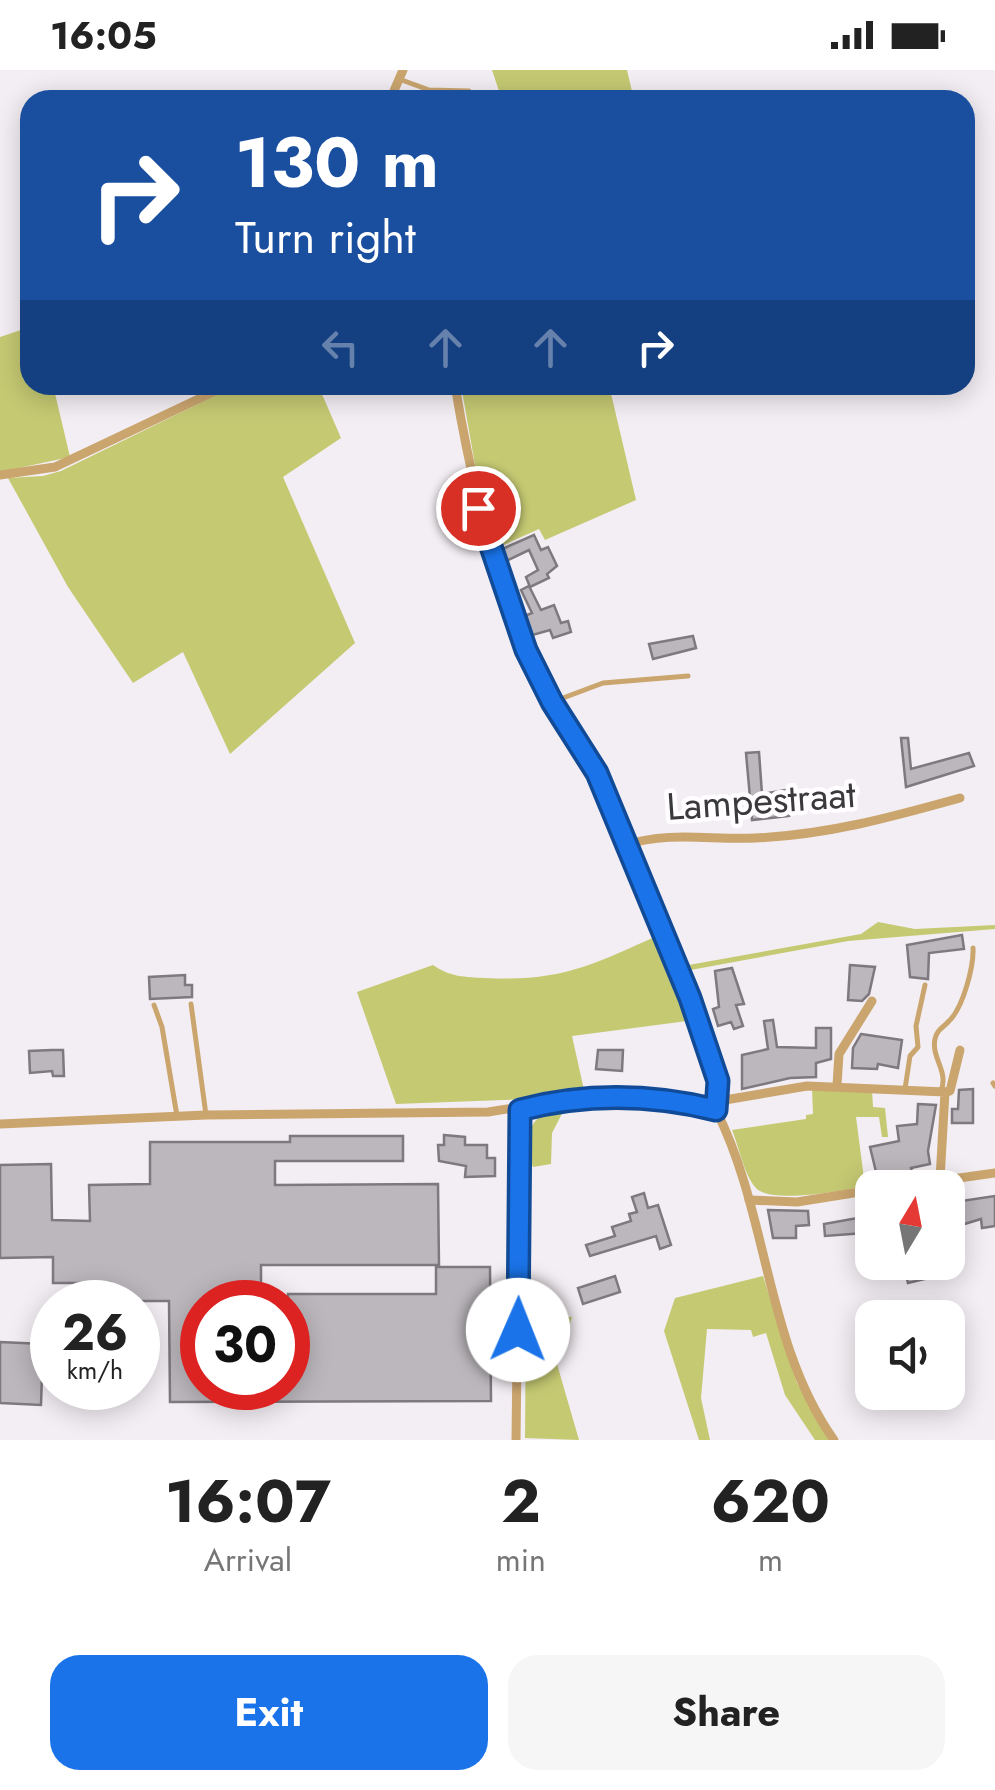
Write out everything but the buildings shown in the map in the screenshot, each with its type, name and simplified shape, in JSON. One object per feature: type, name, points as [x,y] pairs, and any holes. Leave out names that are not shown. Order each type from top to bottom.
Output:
[{"type":"street","points":[[0,475],[55,467],[207,395]]},
{"type":"street","name":"Lampestraat","points":[[457,395],[487,538],[526,650],[552,702],[597,773],[710,1050],[719,1095],[716,1110],[749,1200],[800,1384],[834,1440]]},
{"type":"street","name":"Lampestraat","points":[[624,845],[669,835],[754,838],[845,830],[960,798]]},
{"type":"street","points":[[837,1085],[839,1054],[872,1001]]},
{"type":"street","points":[[0,1124],[206,1115],[520,1110],[590,1096],[668,1101],[716,1110],[725,1100],[807,1086],[943,1092],[950,1090],[955,1080],[960,1050]]},
{"type":"street","points":[[937,1170],[943,1092]]},
{"type":"street","points":[[516,1440],[520,1110]]},
{"type":"street","points":[[965,1178],[995,1173]]},
{"type":"street","points":[[749,1200],[797,1202],[855,1193]]},
{"type":"lane","points":[[401,74],[429,90]]},
{"type":"lane","points":[[552,702],[570,692],[603,683],[688,676]]},
{"type":"lane","points":[[943,1092],[944,1072],[934,1048],[935,1036],[954,1016],[974,964],[973,948]]},
{"type":"lane","points":[[905,1089],[910,1056],[918,1047],[916,1026],[925,985]]},
{"type":"lane","points":[[191,1004],[206,1115]]},
{"type":"lane","points":[[154,1005],[162,1028],[176,1116]]},
{"type":"green space","points":[[492,70],[627,70],[632,90],[499,90]]},
{"type":"green space","points":[[20,330],[20,395],[55,395],[70,457],[0,472],[0,337]]},
{"type":"green space","points":[[217,395],[322,395],[341,438],[283,477],[355,643],[230,754],[183,652],[133,683],[68,587],[8,478],[61,471]]},
{"type":"green space","points":[[463,395],[611,395],[636,500],[545,540],[539,529],[495,549],[485,522]]},
{"type":"green space","points":[[878,922],[915,929],[995,925],[995,929],[848,941],[685,971],[683,966],[861,934]]},
{"type":"green space","points":[[659,935],[695,1020],[572,1036],[584,1090],[527,1099],[396,1104],[357,992],[433,965],[471,977],[512,979],[556,974],[595,963]]},
{"type":"green space","points":[[812,1088],[872,1090],[873,1107],[885,1108],[888,1137],[882,1137],[879,1117],[856,1117],[863,1170],[855,1170],[855,1188],[776,1195],[756,1188],[732,1130],[806,1119],[806,1115],[813,1114]]},
{"type":"green space","points":[[566,1106],[552,1133],[551,1164],[533,1167],[528,1145],[532,1126],[545,1113]]},
{"type":"green space","points":[[763,1276],[797,1383],[831,1440],[815,1440],[785,1395],[766,1333],[753,1337],[751,1330],[707,1329],[701,1398],[710,1440],[699,1440],[664,1331],[675,1298]]},
{"type":"green space","points":[[526,1315],[572,1317],[557,1364],[579,1440],[525,1438]]},
{"type":"route","points":[[478,508],[526,650],[552,702],[605,789],[624,845],[710,1050],[719,1095],[716,1110],[668,1101],[590,1096],[520,1110],[518,1330]]}]
